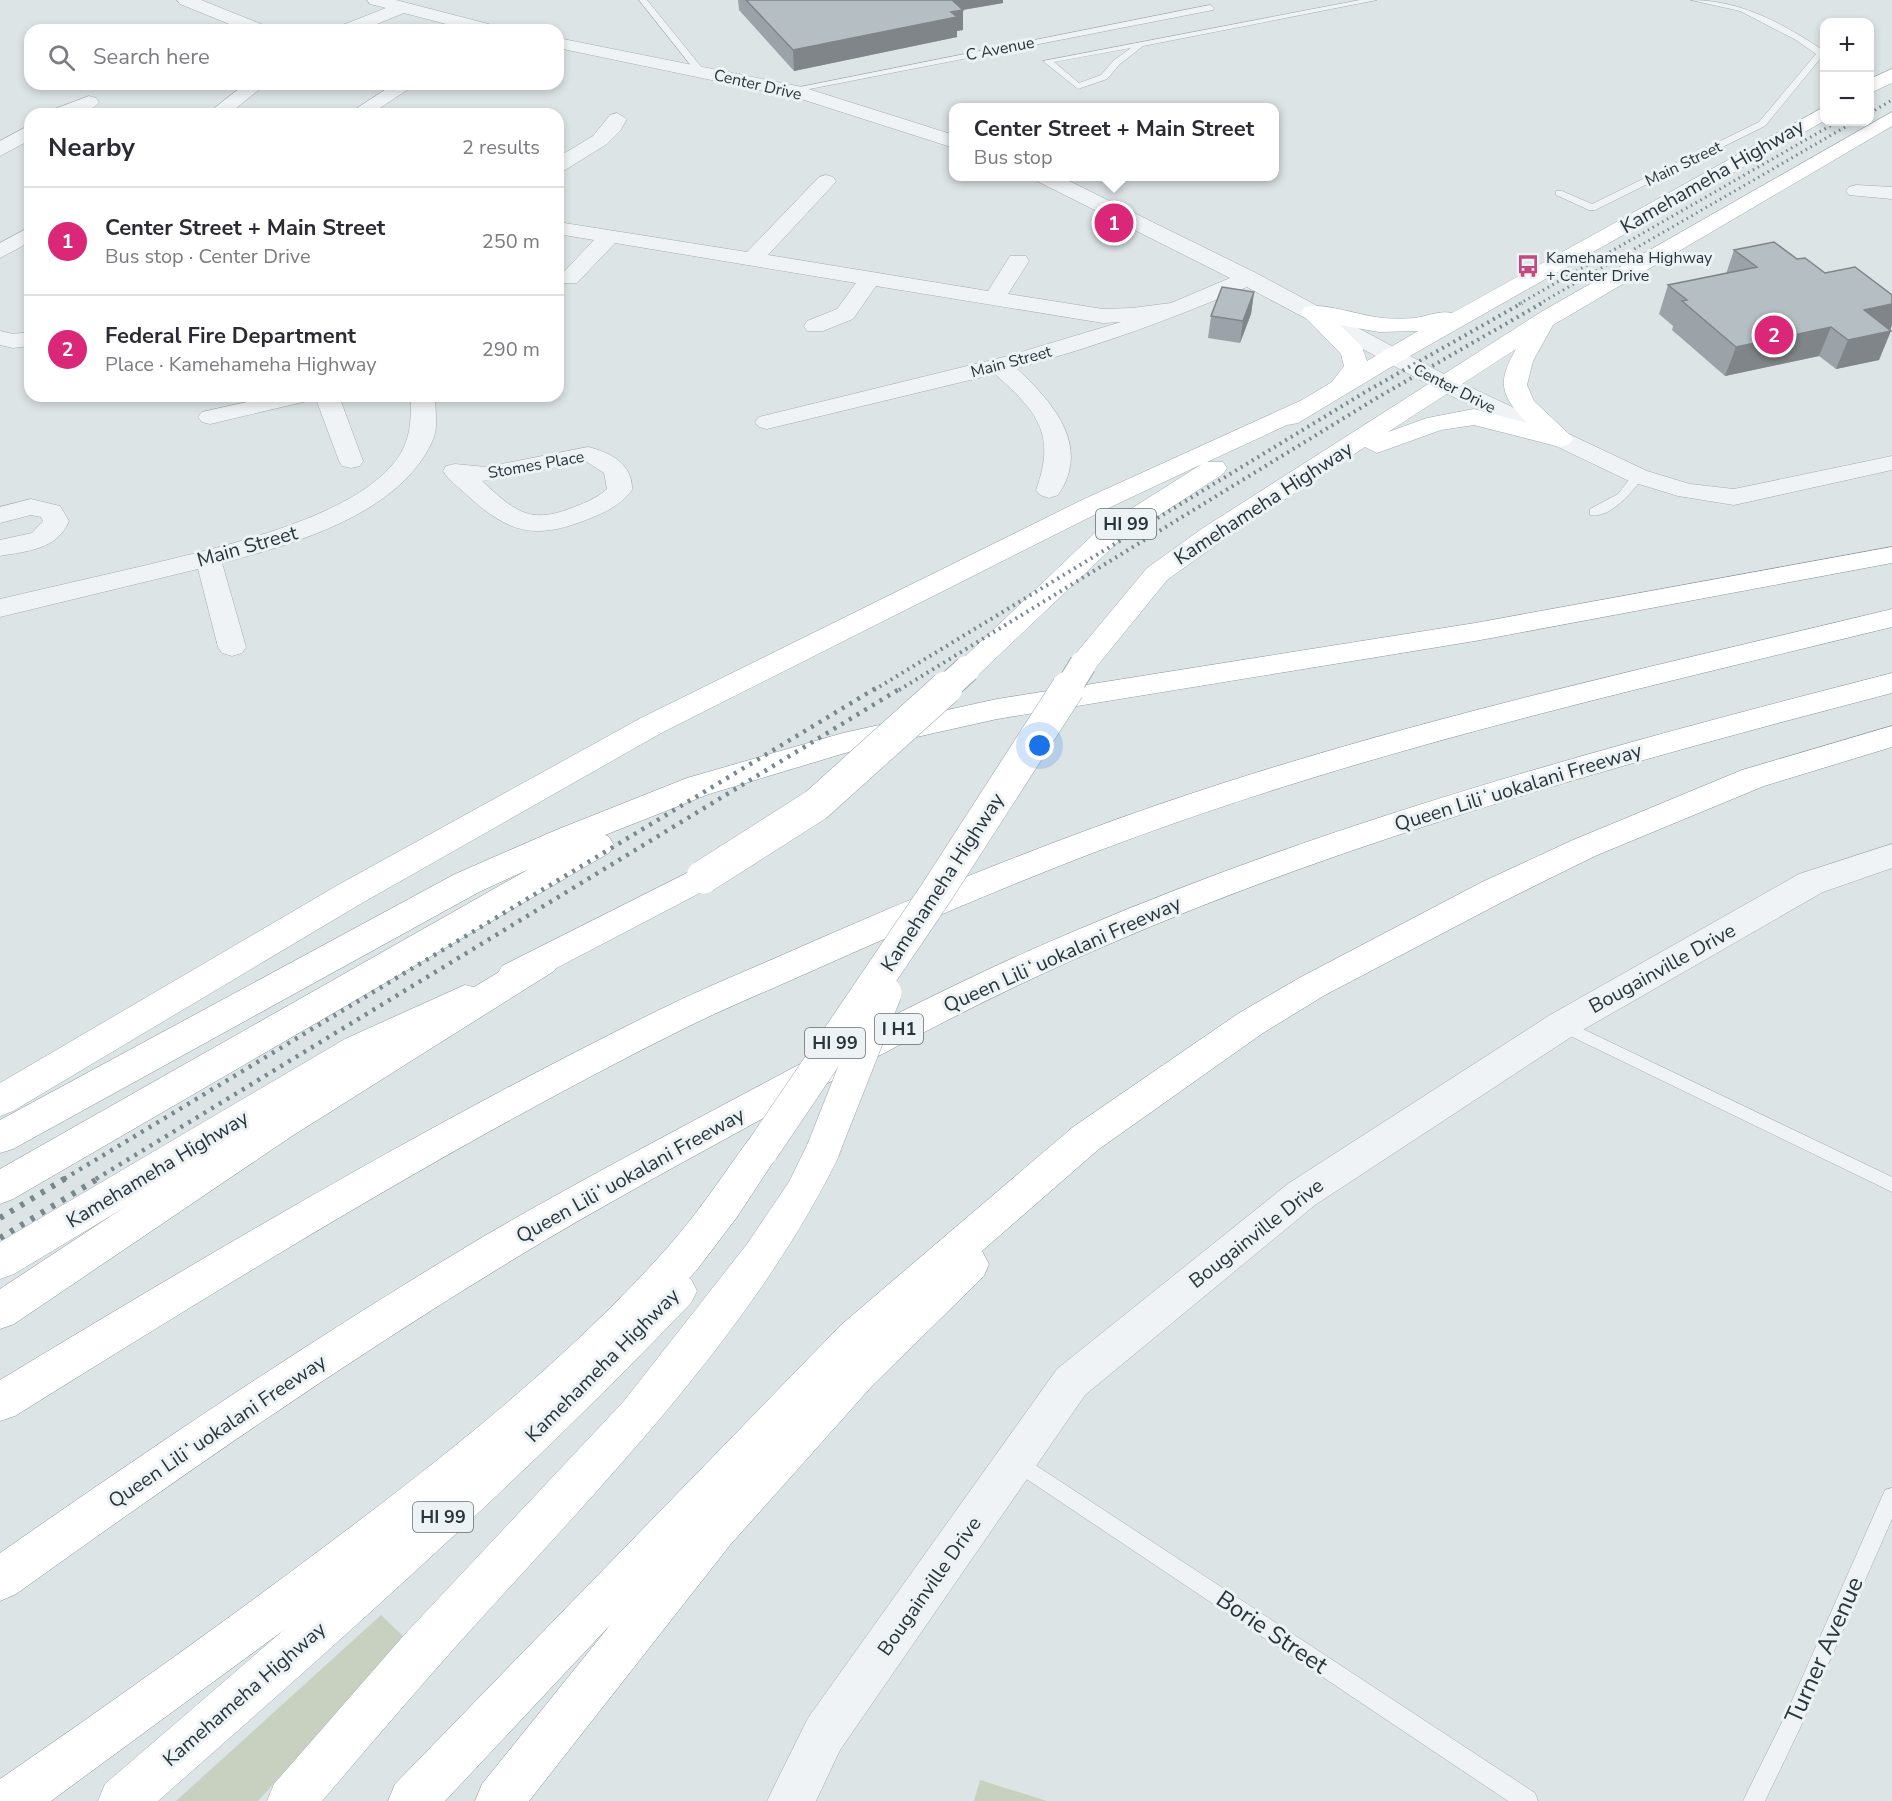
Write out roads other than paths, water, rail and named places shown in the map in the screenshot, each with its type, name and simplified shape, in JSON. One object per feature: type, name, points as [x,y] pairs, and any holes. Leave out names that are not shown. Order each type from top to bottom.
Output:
[{"type":"main road","points":[[1874,84],[1892,75]]},
{"type":"main road","name":"Kamehameha Highway","points":[[0,1262],[358,1049],[542,962],[703,877],[816,805],[993,647],[1109,535],[1342,385],[1820,115]]},
{"type":"main road","name":"Kamehameha Highway","points":[[122,1801],[371,1582],[608,1364],[682,1285],[762,1150],[907,935],[1083,664],[1157,574],[1213,534],[1549,317],[1892,118]]},
{"type":"main road","points":[[1313,312],[1348,320],[1395,325],[1430,324],[1497,298]]},
{"type":"main road","points":[[1313,312],[1353,352],[1356,367],[1342,385]]},
{"type":"main road","points":[[1549,317],[1517,366],[1514,388],[1523,408],[1560,439]]},
{"type":"main road","points":[[0,1101],[350,894],[652,725],[1091,506],[1307,406]]},
{"type":"main road","points":[[1324,463],[1436,423],[1474,417],[1560,439]]},
{"type":"main road","points":[[0,1138],[468,883],[567,838],[698,786],[843,743],[997,710],[1475,632],[1892,555]]},
{"type":"main road","points":[[0,1402],[249,1250],[525,1095],[674,1018],[896,919],[1080,845],[1206,800],[1385,745],[1493,715],[1892,618]]},
{"type":"main road","name":"Queen Liliʻuokalani Freeway","points":[[0,1579],[247,1408],[462,1271],[659,1156],[943,1006],[1102,933],[1241,878],[1385,826],[1597,762],[1892,683]]},
{"type":"main road","points":[[412,1801],[855,1337],[1086,1138],[1260,1018],[1410,934],[1584,848],[1664,814],[1753,778],[1892,736]]},
{"type":"main road","points":[[0,1188],[457,923],[621,832],[741,789],[843,743]]},
{"type":"main road","points":[[499,1801],[715,1530],[858,1373],[978,1256],[1073,1173],[1160,1103],[1267,1027],[1410,934]]},
{"type":"main road","points":[[291,1801],[422,1649],[639,1415],[761,1256],[802,1193],[823,1150],[907,935]]},
{"type":"main road","points":[[0,1311],[279,1125],[542,962]]},
{"type":"main road","points":[[10,1801],[237,1640],[463,1467],[558,1385],[724,1214]]},
{"type":"street","points":[[186,0],[245,24]]},
{"type":"street","points":[[376,0],[465,24]]},
{"type":"street","points":[[361,24],[400,8]]},
{"type":"street","name":"Center Drive","points":[[564,44],[789,90],[881,117],[949,140]]},
{"type":"street","points":[[225,108],[249,90]]},
{"type":"street","points":[[368,108],[397,90]]},
{"type":"street","points":[[74,108],[89,102]]},
{"type":"street","points":[[564,162],[606,135],[614,127],[617,119]]},
{"type":"street","points":[[752,260],[826,181]]},
{"type":"street","name":"Center Drive","points":[[1051,181],[1120,213],[1248,278],[1445,384],[1638,476],[1687,491],[1734,497],[1763,493],[1892,463]]},
{"type":"street","points":[[1856,191],[1892,193]]},
{"type":"street","points":[[564,229],[1103,316],[1131,315],[1180,308]]},
{"type":"street","points":[[0,252],[24,237]]},
{"type":"street","points":[[569,278],[609,237]]},
{"type":"street","points":[[995,297],[1018,261]]},
{"type":"street","points":[[815,326],[845,314],[870,278]]},
{"type":"street","name":"Main Street","points":[[767,422],[999,366],[1099,337],[1180,308],[1248,278]]},
{"type":"street","points":[[0,338],[13,341],[24,340]]},
{"type":"street","points":[[999,366],[1034,398],[1054,426],[1059,458],[1049,490]]},
{"type":"street","points":[[210,417],[279,402]]},
{"type":"street","points":[[329,402],[351,461]]},
{"type":"street","name":"Main Street","points":[[0,608],[208,558],[272,541],[324,522],[352,508],[388,483],[432,467],[423,436],[427,419],[424,402]]},
{"type":"street","name":"Stomes Place","points":[[588,454],[606,461],[620,484],[615,495],[605,502],[561,522],[539,526],[519,522],[432,467],[486,474],[588,454]]},
{"type":"street","points":[[0,515],[40,507],[53,513],[56,521],[43,537],[0,548]]},
{"type":"street","points":[[208,558],[232,647]]},
{"type":"street","name":"Bougainville Drive","points":[[791,1801],[824,1734],[1071,1382],[1302,1194],[1562,1024],[1811,884],[1892,856]]},
{"type":"lane","points":[[643,0],[700,71]]},
{"type":"lane","name":"C Avenue","points":[[1145,43],[1117,62],[1104,76],[1078,86],[1047,61],[1373,0]]},
{"type":"lane","name":"Main Street","points":[[1559,193],[1592,208],[1762,124],[1821,53],[1799,38],[1742,9],[1695,0]]},
{"type":"lane","name":"C Avenue","points":[[789,90],[1210,8]]},
{"type":"lane","points":[[1594,512],[1622,497],[1638,476]]},
{"type":"lane","points":[[1562,1024],[1892,1185]]},
{"type":"lane","name":"Borie Street","points":[[1017,1462],[1527,1801]]},
{"type":"lane","name":"Turner Avenue","points":[[1754,1801],[1794,1719],[1892,1497]]},
{"type":"railway","points":[[1874,111],[1892,100]]},
{"type":"railway","points":[[1519,304],[1830,126]]},
{"type":"railway","points":[[1539,304],[1847,126]]},
{"type":"railway","points":[[874,690],[1367,391],[1522,303]]},
{"type":"railway","points":[[899,690],[1380,396],[1542,303]]},
{"type":"railway","points":[[64,1179],[876,688]]},
{"type":"railway","points":[[96,1179],[901,688]]},
{"type":"railway","points":[[0,1218],[66,1178]]},
{"type":"railway","points":[[0,1238],[99,1178]]},
{"type":"place","name":"Center Street + Main Street","points":[[1114,223]]},
{"type":"place","name":"Kamehameha Highway + Center Drive","points":[[1528,266]]},
{"type":"place","name":"Federal Fire Department","points":[[1774,335]]}]
